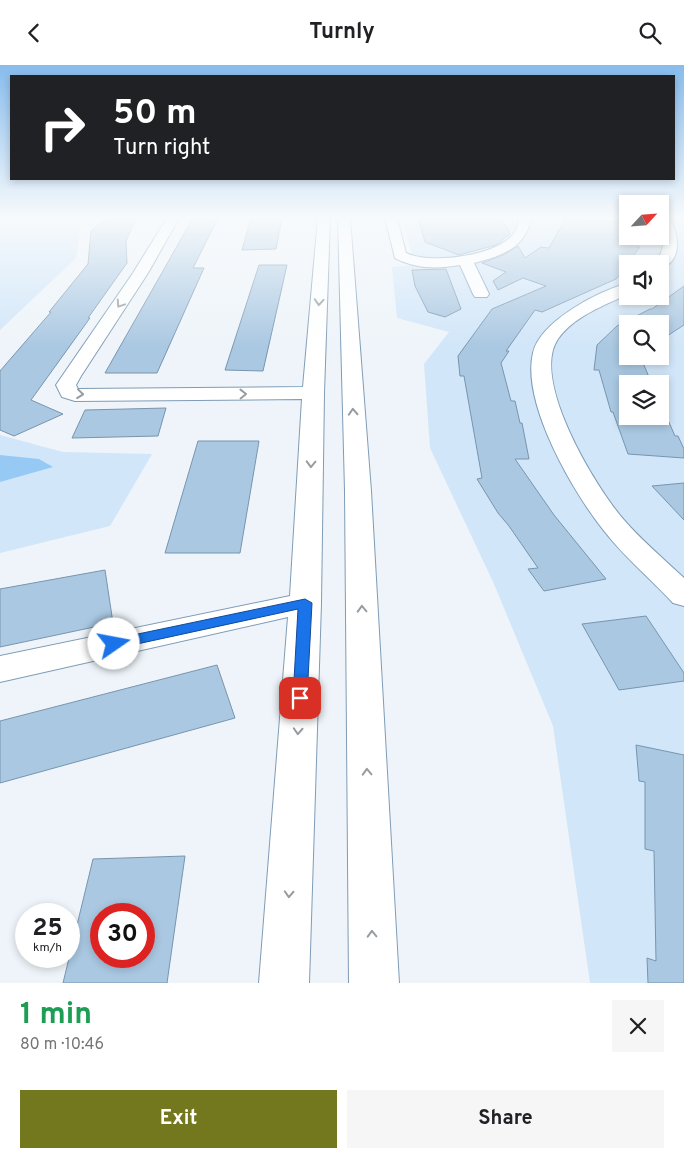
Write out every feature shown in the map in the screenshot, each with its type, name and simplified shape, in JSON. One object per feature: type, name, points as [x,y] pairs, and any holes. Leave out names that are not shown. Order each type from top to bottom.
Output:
[{"type":"street","points":[[147,261],[71,376],[66,385],[69,393],[104,395],[313,393]]},
{"type":"street","points":[[284,983],[321,261]]},
{"type":"street","points":[[346,261],[359,510],[374,983]]},
{"type":"street","points":[[409,261],[430,263],[455,261]]},
{"type":"street","points":[[465,261],[480,293]]},
{"type":"street","points":[[619,293],[571,317],[553,332],[542,354],[543,383],[567,454],[601,509],[642,555],[684,596]]},
{"type":"street","points":[[0,669],[305,603]]},
{"type":"shaded area","points":[[0,261],[73,261],[0,330]]},
{"type":"shaded area","points":[[413,261],[619,261],[619,305],[669,305],[669,261],[684,261],[684,983],[590,983],[553,726],[494,584],[430,448],[424,364],[449,332],[397,318],[392,267],[414,265]]},
{"type":"shaded area","points":[[0,435],[63,452],[152,454],[110,526],[0,553]]},
{"type":"water","points":[[0,455],[39,459],[53,467],[0,482]]},
{"type":"building","points":[[88,261],[127,261],[88,318],[90,318],[31,400],[63,414],[14,436],[0,430],[0,371],[51,312],[49,312],[88,264]]},
{"type":"building","points":[[169,261],[197,261],[193,268],[204,268],[157,373],[105,373]]},
{"type":"building","points":[[488,261],[619,261],[619,276],[616,279],[542,312],[535,310],[506,351],[509,351],[501,363],[511,401],[515,401],[520,423],[522,423],[529,459],[515,459],[554,515],[606,579],[544,591],[528,569],[538,568],[498,513],[477,479],[482,478],[464,376],[460,376],[458,356],[492,309],[546,286],[523,278],[498,290],[493,281],[506,272],[482,263]]},
{"type":"building","points":[[259,265],[287,265],[263,371],[225,370]]},
{"type":"building","points":[[446,269],[461,309],[445,317],[428,312],[415,286],[412,270]]},
{"type":"building","points":[[684,286],[684,325],[669,335],[669,315],[638,315],[658,305],[669,305],[669,297]]},
{"type":"building","points":[[619,325],[619,365],[644,365],[648,375],[619,375],[619,425],[669,425],[669,422],[684,449],[684,458],[628,454],[613,412],[611,412],[599,370],[594,370],[597,345]]},
{"type":"building","points":[[166,408],[158,436],[72,438],[85,410]]},
{"type":"building","points":[[198,441],[259,441],[240,553],[165,553]]},
{"type":"building","points":[[684,483],[684,520],[652,486]]},
{"type":"building","points":[[105,570],[113,623],[0,647],[0,589]]},
{"type":"building","points":[[646,616],[684,673],[684,681],[619,690],[582,624]]},
{"type":"building","points":[[217,665],[235,718],[0,783],[0,721]]},
{"type":"building","points":[[636,745],[684,755],[684,983],[648,983],[647,958],[656,961],[654,851],[645,849],[645,782],[639,781]]},
{"type":"building","points":[[185,856],[167,983],[63,983],[67,968],[80,968],[80,913],[93,859]]},
{"type":"route","points":[[114,644],[305,603],[300,698]]}]
